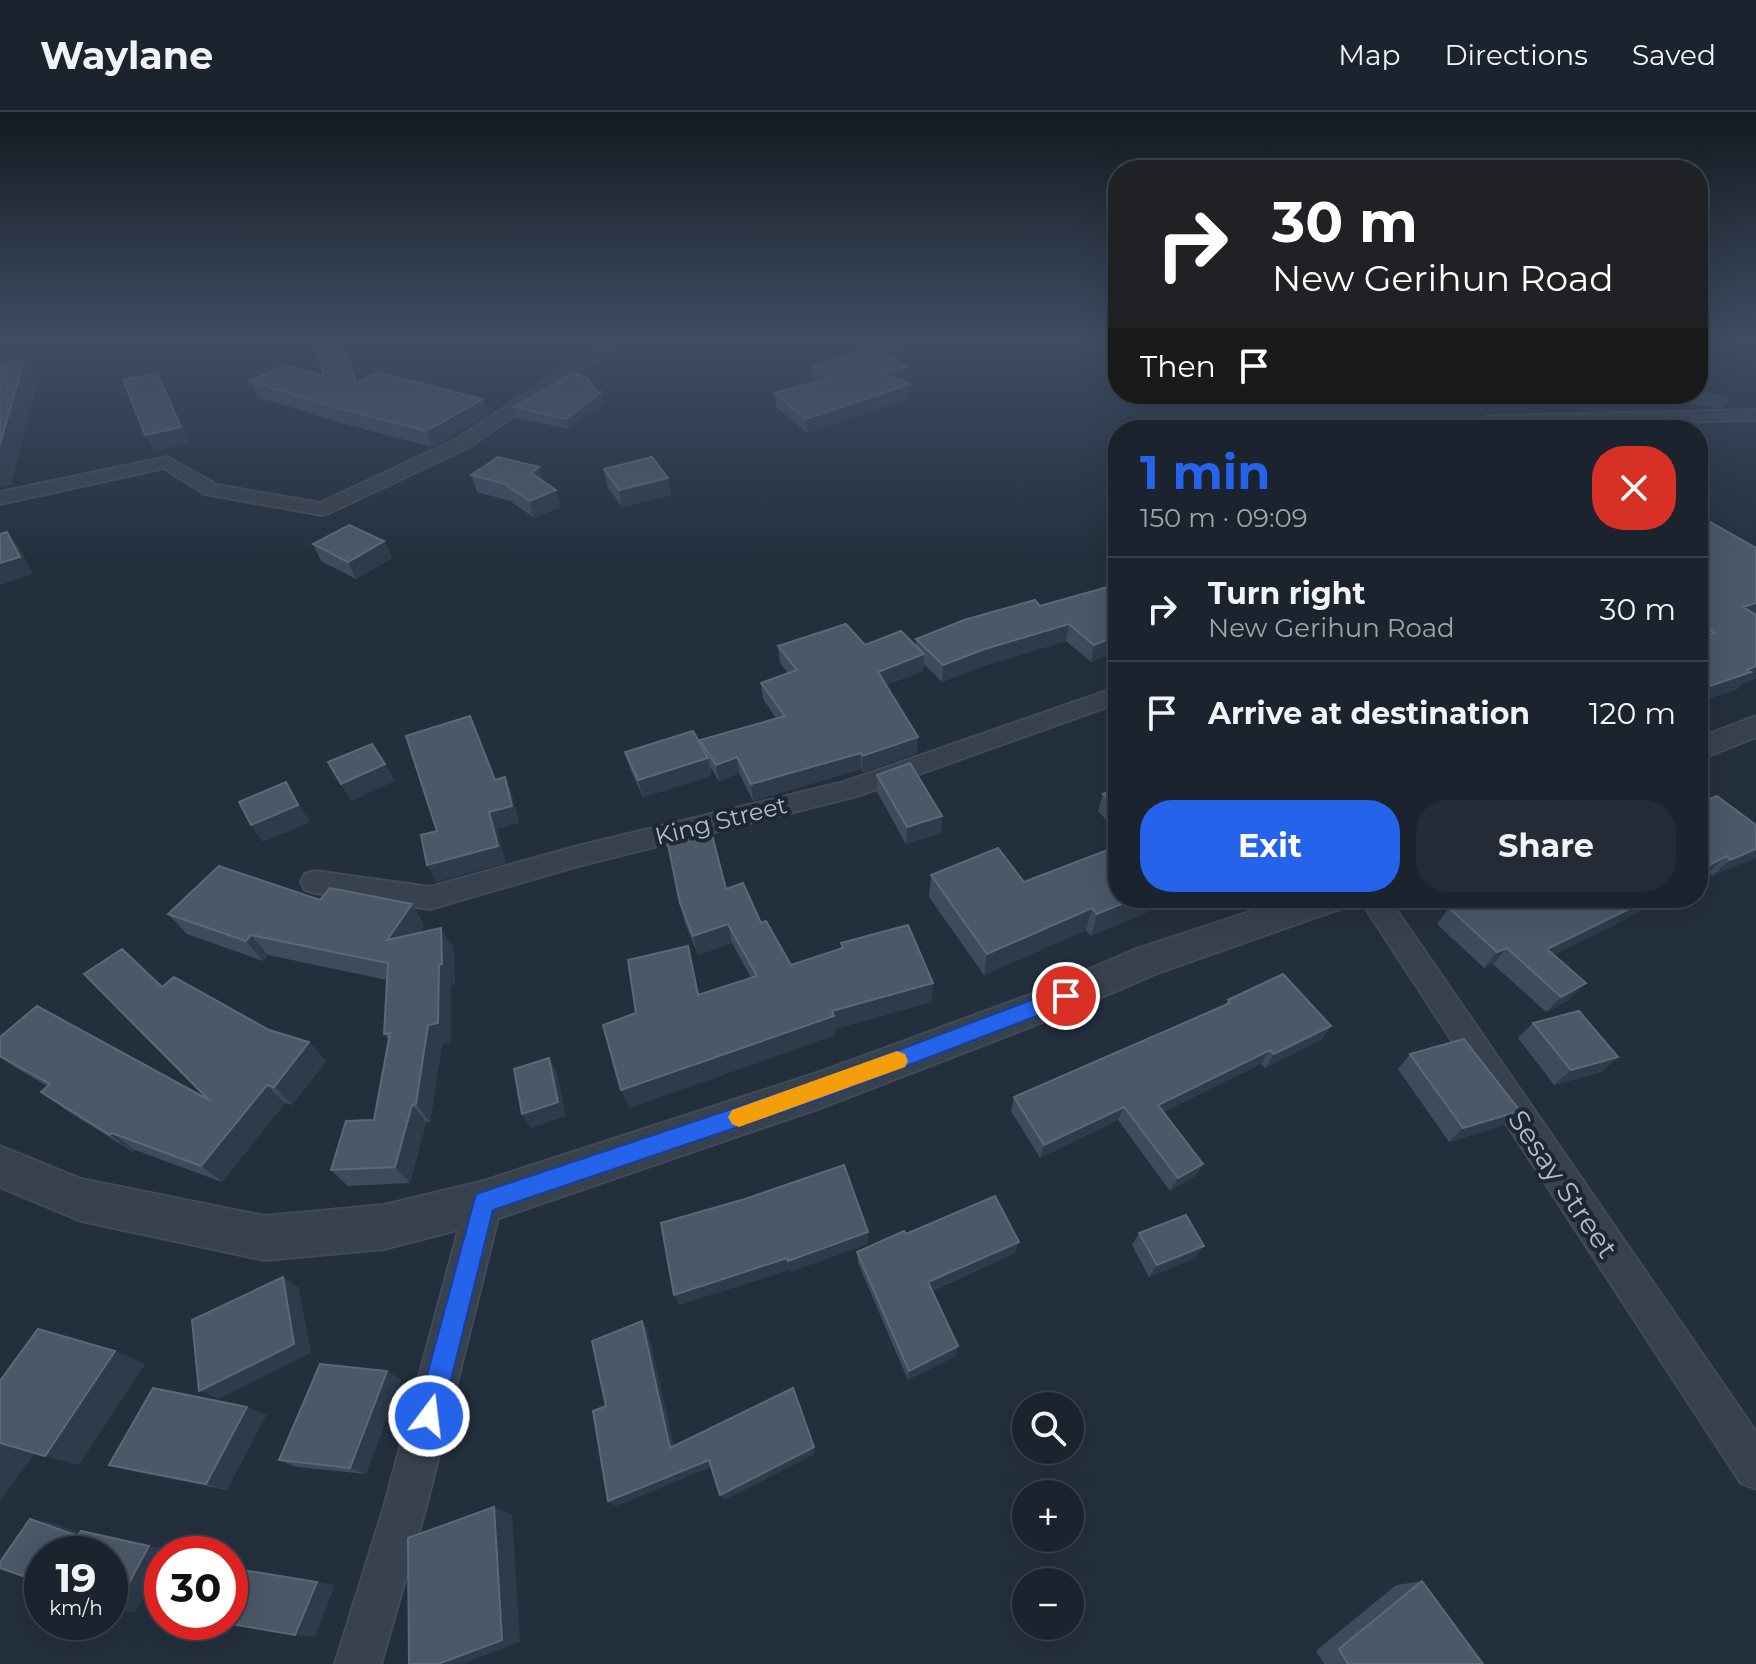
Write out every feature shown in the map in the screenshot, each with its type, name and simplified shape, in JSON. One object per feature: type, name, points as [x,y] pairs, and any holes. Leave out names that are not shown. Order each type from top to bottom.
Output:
[{"type":"street","points":[[0,498],[167,462],[212,490],[322,509],[463,443],[505,414]]},
{"type":"street","points":[[1533,420],[1756,415]]},
{"type":"street","name":"King Street","points":[[315,882],[430,898],[578,856],[848,790],[1108,699]]},
{"type":"street","points":[[1708,746],[1756,726]]},
{"type":"street","points":[[0,1166],[81,1200],[265,1238],[384,1227],[484,1202],[823,1089],[1040,1007],[1147,961],[1303,908]]},
{"type":"street","name":"Sesay Street","points":[[1380,908],[1756,1468]]},
{"type":"street","points":[[358,1664],[405,1507],[484,1202]]},
{"type":"building","points":[[0,414],[9,414],[0,444]]},
{"type":"building","points":[[137,414],[175,414],[181,427],[145,435]]},
{"type":"building","points":[[362,414],[456,414],[426,431]]},
{"type":"building","points":[[546,414],[572,414],[566,419]]},
{"type":"building","points":[[800,414],[820,414],[806,419]]},
{"type":"building","points":[[498,457],[539,467],[531,473],[556,490],[529,501],[505,484],[471,475]]},
{"type":"building","points":[[652,457],[668,478],[619,490],[604,469]]},
{"type":"building","points":[[1708,521],[1756,548],[1756,603],[1743,607],[1756,615],[1756,666],[1747,670],[1751,672],[1710,686],[1708,635],[1715,633],[1708,628]]},
{"type":"building","points":[[349,525],[384,541],[348,562],[313,544]]},
{"type":"building","points":[[7,532],[20,557],[0,563],[0,534]]},
{"type":"building","points":[[1108,587],[1108,639],[1094,645],[1069,624],[943,665],[916,639],[964,620],[1035,600],[1040,606]]},
{"type":"building","points":[[846,624],[865,645],[901,631],[924,654],[878,672],[918,737],[862,756],[861,753],[751,784],[737,757],[716,765],[700,740],[785,716],[761,683],[797,670],[778,646]]},
{"type":"building","points":[[470,716],[495,780],[505,777],[512,806],[489,812],[498,846],[427,865],[421,835],[437,831],[406,736]]},
{"type":"building","points":[[693,731],[708,758],[638,780],[625,752]]},
{"type":"building","points":[[372,744],[385,764],[341,784],[328,762]]},
{"type":"building","points":[[910,763],[942,816],[907,827],[877,775]]},
{"type":"building","points":[[286,782],[298,805],[251,825],[239,802]]},
{"type":"building","points":[[1717,796],[1756,825],[1756,849],[1730,860],[1727,856],[1708,866],[1708,800]]},
{"type":"building","points":[[711,831],[726,889],[743,883],[761,923],[766,921],[791,965],[843,948],[841,943],[908,925],[933,983],[832,1011],[834,1016],[621,1090],[603,1025],[636,1013],[628,960],[688,946],[698,995],[757,976],[728,924],[693,936],[680,903],[667,840]]},
{"type":"building","points":[[998,848],[1024,882],[1108,850],[1108,908],[1112,908],[1097,914],[1092,908],[987,954],[931,875]]},
{"type":"building","points":[[219,866],[320,900],[330,888],[412,904],[387,940],[441,928],[438,1023],[428,1025],[416,1104],[412,1105],[395,1167],[331,1170],[346,1121],[374,1120],[390,1033],[384,1034],[388,963],[251,935],[246,941],[168,914]]},
{"type":"building","points":[[1449,908],[1631,908],[1547,949],[1586,983],[1561,997],[1507,948],[1497,952]]},
{"type":"building","points":[[122,949],[162,987],[174,977],[269,1030],[309,1042],[274,1087],[267,1085],[201,1166],[112,1133],[110,1135],[41,1092],[50,1084],[0,1056],[0,1037],[37,1006],[209,1100],[84,974]]},
{"type":"building","points":[[1283,974],[1331,1026],[1274,1054],[1270,1050],[1158,1105],[1203,1164],[1178,1178],[1124,1107],[1044,1145],[1014,1097],[1230,1003],[1228,1000]]},
{"type":"building","points":[[1579,1011],[1618,1057],[1571,1070],[1533,1023]]},
{"type":"building","points":[[1464,1039],[1520,1111],[1463,1128],[1410,1054]]},
{"type":"building","points":[[549,1058],[558,1102],[522,1114],[514,1069]]},
{"type":"building","points":[[844,1165],[868,1232],[788,1261],[787,1258],[674,1295],[661,1223],[745,1199]]},
{"type":"building","points":[[995,1196],[1019,1242],[928,1282],[958,1346],[909,1371],[857,1252]]},
{"type":"building","points":[[1186,1215],[1204,1246],[1157,1265],[1139,1233]]},
{"type":"building","points":[[283,1277],[294,1344],[199,1391],[192,1320]]},
{"type":"building","points":[[642,1321],[670,1448],[793,1388],[814,1447],[720,1495],[709,1460],[608,1501],[593,1411],[606,1406],[592,1341]]},
{"type":"building","points":[[38,1329],[115,1351],[45,1456],[0,1443],[0,1381]]},
{"type":"building","points":[[320,1364],[387,1371],[350,1468],[279,1460]]},
{"type":"building","points":[[153,1388],[247,1407],[206,1484],[109,1465]]},
{"type":"building","points":[[494,1507],[502,1640],[438,1664],[409,1664],[408,1538]]},
{"type":"building","points":[[30,1519],[78,1536],[24,1536],[24,1577],[0,1568],[0,1562]]},
{"type":"building","points":[[81,1531],[104,1536],[78,1536]]},
{"type":"building","points":[[128,1541],[144,1545],[144,1555],[128,1585]]},
{"type":"building","points":[[248,1571],[317,1582],[295,1635],[248,1627]]},
{"type":"building","points":[[1422,1581],[1483,1664],[1348,1664],[1339,1649]]},
{"type":"slow traffic","points":[[739,1117],[897,1061]]},
{"type":"route","points":[[429,1416],[484,1202],[823,1089],[1066,996]]}]
